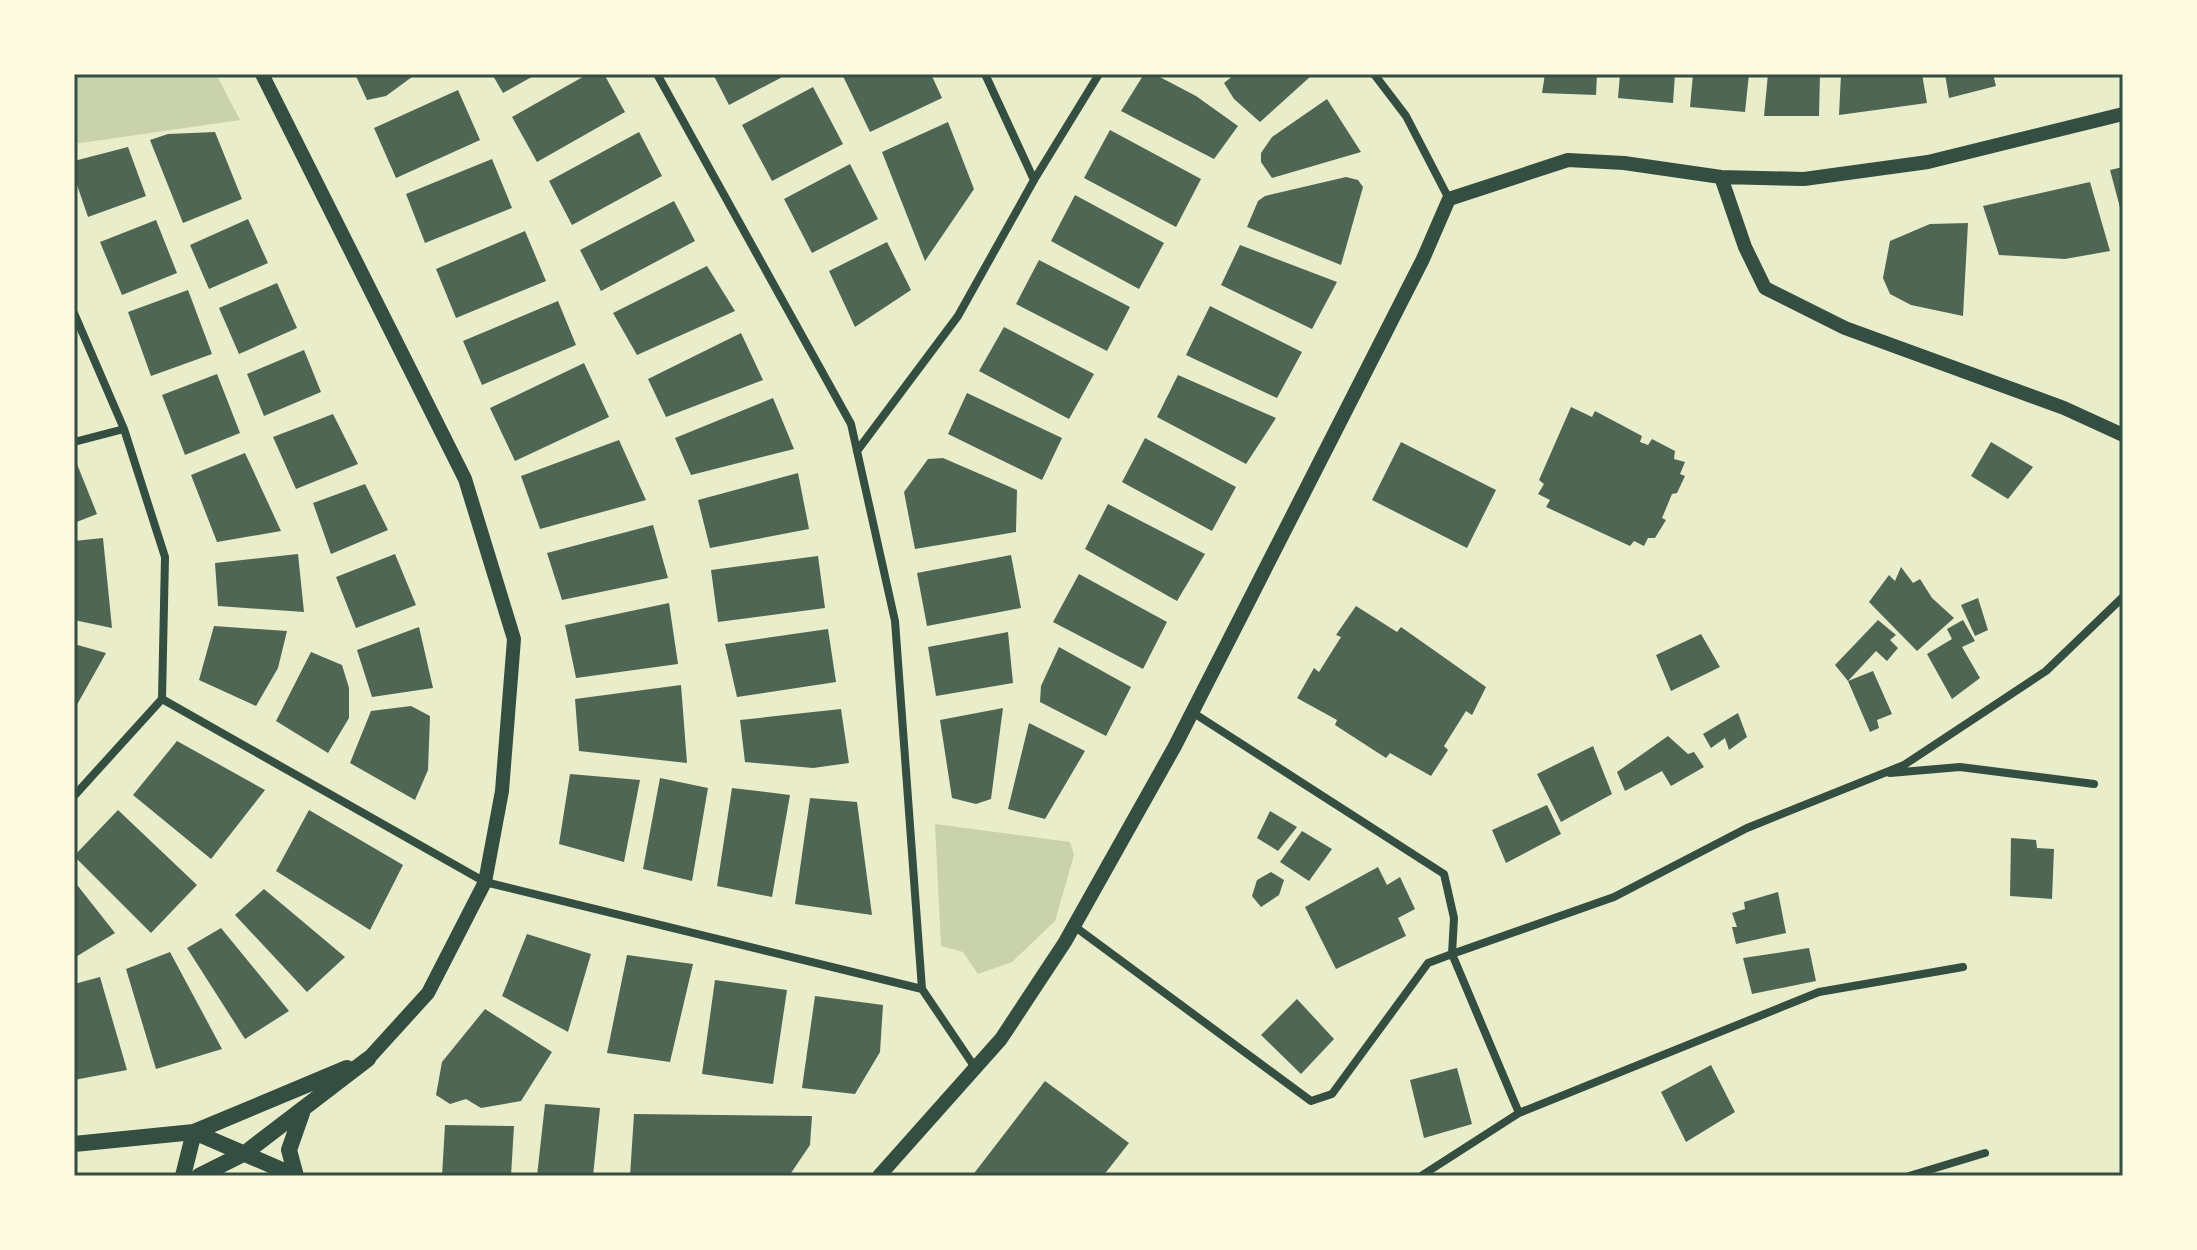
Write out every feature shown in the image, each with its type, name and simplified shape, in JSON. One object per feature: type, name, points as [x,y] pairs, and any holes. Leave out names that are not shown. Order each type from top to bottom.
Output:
[{"type":"main road","points":[[199,1176],[245,1153],[303,1112],[368,1059]]},
{"type":"main road","points":[[74,1144],[194,1132],[368,1059]]},
{"type":"main road","points":[[296,1176],[289,1150],[303,1112]]},
{"type":"main road","points":[[194,1132],[296,1176]]},
{"type":"main road","points":[[183,1176],[194,1132]]},
{"type":"street","points":[[262,74],[345,245],[465,479],[514,639],[502,791],[485,882],[428,993],[368,1059]]},
{"type":"street","points":[[657,74],[851,424],[895,621],[922,989],[976,1069]]},
{"type":"street","points":[[985,74],[1034,180]]},
{"type":"street","points":[[857,451],[958,316],[1034,180],[1099,74]]},
{"type":"street","points":[[1374,74],[1406,116],[1449,199]]},
{"type":"street","points":[[881,1175],[1001,1039],[1074,926],[1192,712],[1423,259],[1449,199],[1568,160],[1624,163],[1721,177],[1804,179],[1928,162],[2123,114]]},
{"type":"street","points":[[1721,177],[1745,247],[1765,288],[1845,328],[2064,408],[2123,435]]},
{"type":"street","points":[[74,313],[124,429],[165,557],[162,699],[74,796]]},
{"type":"street","points":[[74,442],[124,429]]},
{"type":"street","points":[[1074,926],[1311,1101],[1332,1094],[1428,963],[1614,897],[1747,828],[1904,765],[2046,671],[2123,597]]},
{"type":"street","points":[[162,699],[485,882],[922,989]]},
{"type":"street","points":[[1192,712],[1444,874],[1454,918],[1452,954],[1519,1113]]},
{"type":"street","points":[[1882,773],[1960,767],[2094,784]]},
{"type":"street","points":[[1421,1176],[1519,1113],[1819,992],[1963,967]]},
{"type":"street","points":[[1909,1176],[1985,1153]]},
{"type":"green space","points":[[74,74],[216,74],[240,120],[74,144]]},
{"type":"green space","points":[[935,824],[1070,842],[1074,855],[1055,921],[1012,962],[978,974],[963,952],[941,946]]},
{"type":"building","points":[[355,74],[416,74],[386,96],[367,100]]},
{"type":"building","points":[[492,74],[537,74],[503,93]]},
{"type":"building","points":[[588,74],[604,74],[625,112],[537,162],[512,117]]},
{"type":"building","points":[[713,74],[788,74],[729,105]]},
{"type":"building","points":[[842,74],[931,74],[942,98],[870,132]]},
{"type":"building","points":[[1144,74],[1154,74],[1196,96],[1238,126],[1214,159],[1121,111]]},
{"type":"building","points":[[1235,74],[1311,76],[1260,122],[1234,99],[1224,83]]},
{"type":"building","points":[[1545,74],[1597,74],[1596,95],[1542,93]]},
{"type":"building","points":[[1620,74],[1675,74],[1673,103],[1618,98]]},
{"type":"building","points":[[1693,74],[1749,74],[1745,112],[1690,107]]},
{"type":"building","points":[[1768,74],[1820,74],[1819,116],[1764,116]]},
{"type":"building","points":[[1841,74],[1922,74],[1927,103],[1839,115]]},
{"type":"building","points":[[1945,74],[1993,74],[1996,86],[1949,98]]},
{"type":"building","points":[[813,87],[843,144],[772,181],[742,125]]},
{"type":"building","points":[[458,90],[480,140],[396,178],[374,128]]},
{"type":"building","points":[[1327,99],[1361,152],[1272,178],[1261,162],[1261,153],[1272,137]]},
{"type":"building","points":[[948,122],[974,189],[925,261],[882,152]]},
{"type":"building","points":[[1110,130],[1201,179],[1176,227],[1084,178]]},
{"type":"building","points":[[215,132],[242,199],[183,223],[150,140],[168,134]]},
{"type":"building","points":[[639,132],[662,176],[572,225],[549,181]]},
{"type":"building","points":[[128,147],[146,196],[88,217],[74,176],[74,161]]},
{"type":"building","points":[[492,159],[512,208],[425,243],[406,194]]},
{"type":"building","points":[[850,164],[878,219],[812,253],[784,199]]},
{"type":"building","points":[[2123,167],[2123,214],[2122,215],[2110,170]]},
{"type":"building","points":[[1346,177],[1358,180],[1363,187],[1341,265],[1247,227],[1258,201],[1265,196]]},
{"type":"building","points":[[2090,182],[2110,251],[2065,259],[1999,255],[1983,206]]},
{"type":"building","points":[[1075,195],[1164,243],[1139,289],[1051,241]]},
{"type":"building","points":[[674,201],[695,241],[601,291],[580,250]]},
{"type":"building","points":[[248,219],[268,263],[209,289],[190,245]]},
{"type":"building","points":[[156,220],[177,273],[122,295],[100,242]]},
{"type":"building","points":[[1968,223],[1963,316],[1911,305],[1890,294],[1883,278],[1890,241],[1930,224]]},
{"type":"building","points":[[525,231],[546,281],[456,318],[436,269]]},
{"type":"building","points":[[887,242],[911,290],[855,327],[829,271]]},
{"type":"building","points":[[1240,245],[1337,282],[1312,329],[1221,285]]},
{"type":"building","points":[[1039,260],[1130,307],[1107,351],[1016,304]]},
{"type":"building","points":[[707,266],[735,311],[637,355],[613,313]]},
{"type":"building","points":[[277,283],[297,328],[239,354],[219,308]]},
{"type":"building","points":[[188,290],[212,354],[151,376],[128,312]]},
{"type":"building","points":[[558,301],[576,345],[482,385],[463,341]]},
{"type":"building","points":[[1210,306],[1302,352],[1277,398],[1186,355]]},
{"type":"building","points":[[1004,327],[1094,374],[1069,419],[979,371]]},
{"type":"building","points":[[741,333],[763,380],[666,417],[648,379]]},
{"type":"building","points":[[304,350],[321,392],[264,416],[247,374]]},
{"type":"building","points":[[584,363],[609,417],[515,461],[490,408]]},
{"type":"building","points":[[217,374],[240,433],[185,455],[162,395]]},
{"type":"building","points":[[1178,375],[1276,418],[1246,464],[1157,417]]},
{"type":"building","points":[[967,393],[1062,438],[1042,480],[948,434]]},
{"type":"building","points":[[773,398],[794,449],[691,475],[675,438]]},
{"type":"building","points":[[1571,407],[1592,417],[1595,411],[1642,436],[1640,442],[1648,445],[1652,439],[1675,451],[1674,459],[1685,462],[1680,474],[1685,476],[1677,493],[1672,494],[1662,518],[1666,520],[1655,538],[1648,538],[1644,546],[1634,541],[1630,546],[1546,507],[1550,500],[1538,494],[1544,484],[1539,480]]},
{"type":"building","points":[[333,414],[358,464],[296,489],[273,437]]},
{"type":"building","points":[[1145,438],[1236,487],[1212,531],[1122,482]]},
{"type":"building","points":[[619,440],[646,500],[540,529],[521,476]]},
{"type":"building","points":[[1401,442],[1496,490],[1467,548],[1372,500]]},
{"type":"building","points":[[1991,442],[2033,467],[2008,499],[1971,476]]},
{"type":"building","points":[[245,453],[281,531],[217,542],[191,475]]},
{"type":"building","points":[[943,458],[1017,490],[1016,532],[915,549],[904,492],[928,459]]},
{"type":"building","points":[[77,464],[97,514],[74,523],[74,465]]},
{"type":"building","points":[[798,473],[809,529],[710,548],[698,500]]},
{"type":"building","points":[[365,484],[388,530],[331,554],[313,503]]},
{"type":"building","points":[[1108,504],[1205,554],[1177,601],[1085,549]]},
{"type":"building","points":[[653,525],[668,578],[562,600],[547,553]]},
{"type":"building","points":[[103,538],[112,628],[74,620],[74,541]]},
{"type":"building","points":[[298,554],[304,612],[218,606],[215,563]]},
{"type":"building","points":[[395,554],[416,605],[356,628],[336,577]]},
{"type":"building","points":[[1011,555],[1021,608],[927,626],[917,573]]},
{"type":"building","points":[[818,556],[825,608],[718,622],[711,570]]},
{"type":"building","points":[[1901,567],[1913,583],[1920,579],[1932,598],[1954,618],[1917,651],[1869,602],[1889,575],[1895,581]]},
{"type":"building","points":[[1079,574],[1167,622],[1143,669],[1053,622]]},
{"type":"building","points":[[1978,598],[1988,630],[1975,636],[1961,605]]},
{"type":"building","points":[[669,603],[678,664],[576,678],[565,625]]},
{"type":"building","points":[[1356,606],[1397,632],[1401,627],[1486,687],[1472,715],[1466,711],[1444,746],[1448,750],[1431,776],[1390,753],[1386,758],[1335,725],[1337,720],[1297,698],[1314,668],[1319,672],[1341,637],[1336,635]]},
{"type":"building","points":[[1878,620],[1896,635],[1890,640],[1898,648],[1887,661],[1876,651],[1848,681],[1835,665]]},
{"type":"building","points":[[1963,620],[1975,641],[1962,647],[1980,678],[1952,699],[1927,654],[1952,639],[1947,629]]},
{"type":"building","points":[[214,626],[287,631],[278,668],[256,706],[199,680]]},
{"type":"building","points":[[419,627],[433,688],[372,697],[357,650]]},
{"type":"building","points":[[828,629],[836,682],[737,697],[725,644]]},
{"type":"building","points":[[1008,632],[1013,683],[936,696],[928,647]]},
{"type":"building","points":[[1701,634],[1720,667],[1671,691],[1656,655]]},
{"type":"building","points":[[74,644],[106,653],[74,710]]},
{"type":"building","points":[[1059,647],[1131,687],[1106,736],[1040,702],[1041,686]]},
{"type":"building","points":[[311,652],[342,665],[349,688],[349,718],[328,753],[276,721]]},
{"type":"building","points":[[1873,671],[1892,714],[1877,720],[1879,728],[1870,732],[1848,681]]},
{"type":"building","points":[[681,685],[687,763],[579,751],[575,699]]},
{"type":"building","points":[[411,706],[430,716],[428,770],[415,800],[350,763],[371,711]]},
{"type":"building","points":[[1003,708],[991,799],[976,804],[952,798],[940,720]]},
{"type":"building","points":[[841,709],[849,763],[813,768],[745,762],[740,720]]},
{"type":"building","points":[[1738,713],[1747,737],[1729,750],[1725,738],[1711,748],[1703,734]]},
{"type":"building","points":[[1029,723],[1085,751],[1045,819],[1008,809]]},
{"type":"building","points":[[1668,736],[1688,754],[1694,752],[1704,767],[1671,786],[1662,771],[1625,791],[1617,772]]},
{"type":"building","points":[[177,741],[265,790],[211,859],[133,795]]},
{"type":"building","points":[[1593,746],[1612,794],[1561,822],[1537,774]]},
{"type":"building","points":[[570,774],[640,780],[624,862],[559,844]]},
{"type":"building","points":[[660,778],[708,788],[692,881],[643,869]]},
{"type":"building","points":[[732,788],[790,795],[772,897],[717,886]]},
{"type":"building","points":[[810,798],[857,802],[872,915],[795,904]]},
{"type":"building","points":[[1547,805],[1561,834],[1506,863],[1492,830]]},
{"type":"building","points":[[118,810],[197,885],[151,933],[74,856]]},
{"type":"building","points":[[309,810],[403,865],[370,930],[276,871]]},
{"type":"building","points":[[1270,811],[1297,827],[1278,851],[1257,838]]},
{"type":"building","points":[[1302,831],[1332,849],[1309,881],[1280,862]]},
{"type":"building","points":[[2011,838],[2036,840],[2037,848],[2054,849],[2052,899],[2010,896]]},
{"type":"building","points":[[1378,867],[1387,885],[1400,877],[1415,909],[1398,918],[1406,936],[1336,969],[1305,907]]},
{"type":"building","points":[[1271,872],[1284,880],[1279,895],[1261,907],[1252,896],[1257,880]]},
{"type":"building","points":[[74,881],[115,933],[74,958]]},
{"type":"building","points":[[264,889],[345,957],[307,992],[235,915]]},
{"type":"building","points":[[1778,892],[1786,933],[1736,944],[1732,927],[1737,927],[1732,913],[1745,909],[1744,902]]},
{"type":"building","points":[[221,928],[289,1011],[245,1039],[187,948]]},
{"type":"building","points":[[527,934],[591,954],[568,1032],[502,996]]},
{"type":"building","points":[[1809,948],[1816,981],[1752,994],[1743,958]]},
{"type":"building","points":[[170,952],[222,1049],[156,1069],[126,969]]},
{"type":"building","points":[[627,955],[693,964],[670,1062],[607,1053]]},
{"type":"building","points":[[100,977],[127,1070],[74,1080],[74,984]]},
{"type":"building","points":[[715,980],[787,990],[773,1084],[702,1074]]},
{"type":"building","points":[[815,996],[883,1005],[880,1052],[855,1094],[802,1088]]},
{"type":"building","points":[[1297,999],[1334,1039],[1301,1074],[1261,1035]]},
{"type":"building","points":[[485,1009],[552,1052],[521,1101],[481,1108],[466,1099],[450,1104],[436,1095],[442,1062]]},
{"type":"building","points":[[1711,1065],[1735,1112],[1686,1142],[1661,1092]]},
{"type":"building","points":[[1457,1068],[1472,1124],[1424,1138],[1410,1080]]},
{"type":"building","points":[[1045,1081],[1129,1143],[1103,1176],[972,1176]]},
{"type":"building","points":[[545,1104],[600,1108],[593,1176],[537,1176]]},
{"type":"building","points":[[634,1114],[812,1116],[810,1145],[789,1176],[630,1176]]},
{"type":"building","points":[[445,1125],[514,1126],[511,1176],[442,1176]]}]
